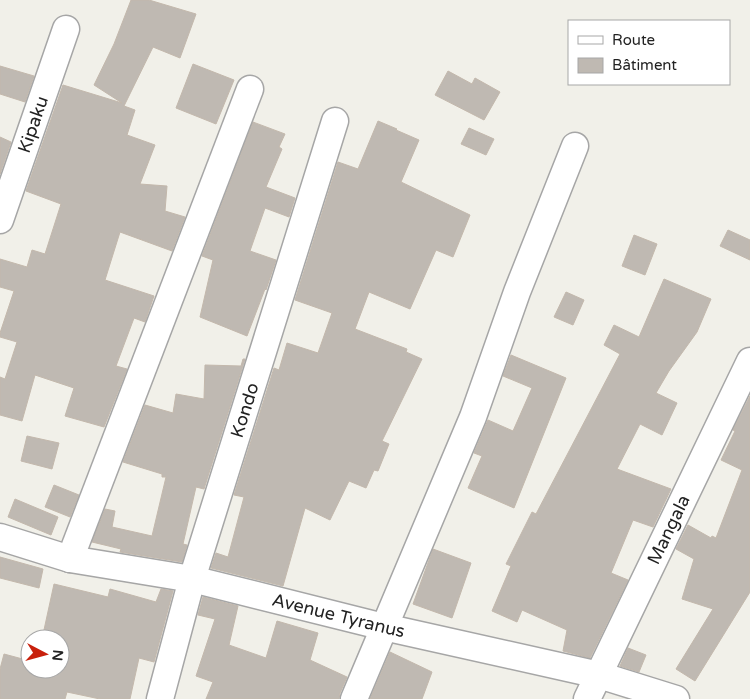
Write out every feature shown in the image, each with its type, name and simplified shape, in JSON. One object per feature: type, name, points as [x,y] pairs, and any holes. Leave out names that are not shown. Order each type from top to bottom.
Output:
[{"type":"street","name":"Kipaku","points":[[0,220],[66,29]]},
{"type":"street","points":[[70,559],[250,90]]},
{"type":"street","name":"Kondo","points":[[160,699],[192,579],[335,121]]},
{"type":"street","points":[[354,699],[473,417],[517,292],[575,146]]},
{"type":"street","name":"Mangala","points":[[587,699],[750,361]]},
{"type":"street","name":"Avenue Tyranus","points":[[0,537],[70,559],[192,579],[384,628],[599,675],[676,699]]},
{"type":"building","points":[[131,0],[149,0],[196,14],[180,58],[153,47],[124,106],[135,110],[127,135],[155,145],[140,184],[167,186],[165,211],[185,217],[172,251],[120,232],[105,280],[154,296],[145,322],[134,318],[116,366],[127,369],[104,427],[65,416],[74,388],[35,375],[22,421],[0,415],[0,377],[5,379],[17,342],[0,337],[14,291],[0,287],[0,259],[27,267],[32,250],[45,254],[61,204],[26,191],[63,85],[122,103],[94,85],[114,44]]},
{"type":"building","points":[[193,64],[234,80],[216,124],[176,108]]},
{"type":"building","points":[[0,66],[34,76],[25,102],[0,94]]},
{"type":"building","points":[[448,71],[472,84],[475,78],[500,92],[484,120],[435,95]]},
{"type":"building","points":[[378,121],[419,140],[401,182],[470,215],[453,257],[436,250],[410,309],[369,292],[355,329],[407,349],[406,352],[422,359],[382,441],[389,444],[378,471],[374,470],[366,488],[349,481],[330,520],[305,508],[283,586],[211,568],[216,553],[228,557],[244,497],[234,495],[274,368],[279,370],[287,343],[318,353],[332,313],[295,300],[338,162],[358,169]]},
{"type":"building","points":[[253,122],[285,134],[279,147],[282,149],[266,187],[295,198],[289,217],[265,208],[250,251],[276,260],[247,336],[200,317],[213,260],[202,256]]},
{"type":"building","points":[[469,128],[494,139],[486,155],[461,144]]},
{"type":"building","points":[[0,137],[11,142],[0,174]]},
{"type":"building","points":[[728,230],[750,240],[750,260],[720,246]]},
{"type":"building","points":[[634,235],[657,244],[645,275],[622,266]]},
{"type":"building","points":[[664,279],[711,299],[697,332],[656,393],[677,403],[662,435],[640,424],[617,469],[671,489],[653,527],[633,520],[611,573],[628,580],[590,658],[563,651],[567,630],[522,610],[517,622],[492,611],[511,566],[506,564],[532,512],[536,514],[620,354],[604,345],[614,325],[639,337]]},
{"type":"building","points":[[566,292],[584,300],[573,325],[554,317]]},
{"type":"building","points":[[511,355],[566,378],[514,508],[468,488],[482,456],[474,453],[488,420],[513,431],[532,388],[503,376]]},
{"type":"building","points":[[243,359],[245,359],[204,489],[196,487],[183,544],[187,545],[182,562],[120,552],[121,549],[92,542],[105,509],[115,511],[112,527],[152,536],[166,477],[162,477],[162,474],[123,462],[145,405],[173,413],[176,394],[204,399],[205,365],[241,366]]},
{"type":"building","points":[[750,396],[750,592],[695,681],[676,669],[713,609],[682,599],[694,559],[676,549],[688,525],[711,538],[712,536],[716,538],[742,470],[721,460]]},
{"type":"building","points":[[27,436],[59,443],[52,469],[21,461]]},
{"type":"building","points":[[54,485],[79,495],[70,517],[45,507]]},
{"type":"building","points":[[15,499],[58,517],[51,535],[8,517]]},
{"type":"building","points":[[433,549],[471,563],[452,618],[413,604]]},
{"type":"building","points":[[0,557],[43,569],[39,588],[0,578]]},
{"type":"building","points":[[54,584],[108,597],[110,589],[156,602],[161,589],[173,591],[154,662],[139,658],[130,699],[100,699],[67,692],[65,699],[0,699],[0,669],[4,654],[20,658],[20,679],[70,679],[70,629],[44,629]]},
{"type":"building","points":[[203,597],[238,606],[229,645],[266,658],[277,621],[318,633],[310,660],[347,677],[339,699],[206,699],[213,682],[196,676],[215,619],[198,615]]},
{"type":"building","points":[[628,648],[646,655],[639,672],[620,666]]},
{"type":"building","points":[[390,652],[432,672],[422,699],[370,699]]}]
